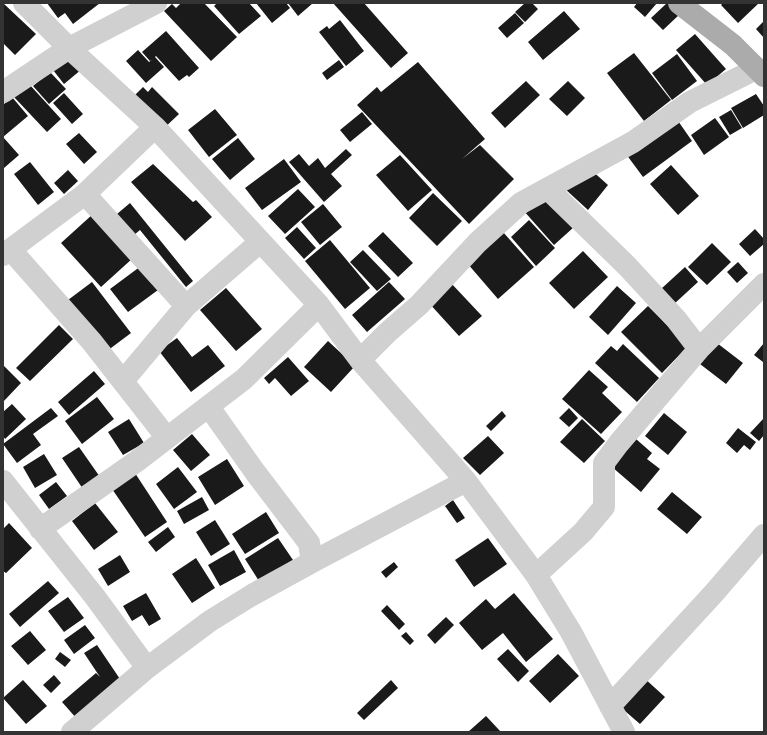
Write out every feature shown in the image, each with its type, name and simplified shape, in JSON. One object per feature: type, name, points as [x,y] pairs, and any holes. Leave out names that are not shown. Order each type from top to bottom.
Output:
[{"type":"main road","points":[[679,3],[733,45],[760,72]]},
{"type":"street","points":[[24,3],[69,48],[154,127],[319,305],[360,360],[466,481],[536,575],[571,632],[624,732]]},
{"type":"street","points":[[3,92],[69,48],[156,3]]},
{"type":"street","points":[[360,360],[388,332],[420,305],[459,261],[521,203],[634,142],[690,102],[746,74],[760,72]]},
{"type":"street","points":[[154,127],[85,194],[7,253],[92,342],[167,438]]},
{"type":"street","points":[[548,188],[627,266],[676,319],[699,349]]},
{"type":"street","points":[[85,194],[186,306]]},
{"type":"street","points":[[123,381],[186,306],[260,242]]},
{"type":"street","points":[[536,575],[583,532],[604,507],[604,463],[699,349],[764,284]]},
{"type":"street","points":[[40,529],[167,438],[244,379],[319,305]]},
{"type":"street","points":[[209,407],[255,472],[309,543],[312,562]]},
{"type":"street","points":[[3,481],[95,597],[148,668]]},
{"type":"street","points":[[72,732],[148,668],[210,621],[252,595],[312,562],[466,481]]},
{"type":"street","points":[[610,706],[714,593],[764,535]]},
{"type":"building","points":[[3,3],[36,34],[15,55],[3,43]]},
{"type":"building","points":[[47,3],[100,3],[73,24],[65,13],[58,18]]},
{"type":"building","points":[[181,3],[204,3],[237,37],[211,61],[164,11],[172,4],[176,8]]},
{"type":"building","points":[[217,3],[249,3],[261,16],[239,34],[214,6]]},
{"type":"building","points":[[256,3],[286,3],[290,8],[272,23]]},
{"type":"building","points":[[288,3],[313,3],[298,16]]},
{"type":"building","points":[[333,3],[364,3],[408,53],[391,68]]},
{"type":"building","points":[[525,3],[532,3],[538,9],[525,22],[515,12]]},
{"type":"building","points":[[637,3],[657,3],[645,17],[634,7]]},
{"type":"building","points":[[667,3],[670,3],[680,14],[663,30],[651,18]]},
{"type":"building","points":[[723,3],[759,3],[738,23],[721,5]]},
{"type":"building","points":[[564,11],[580,29],[543,60],[528,42]]},
{"type":"building","points":[[515,13],[524,23],[507,38],[498,28]]},
{"type":"building","points":[[340,20],[364,51],[346,66],[319,32],[327,26],[329,29]]},
{"type":"building","points":[[764,21],[764,38],[756,29]]},
{"type":"building","points":[[166,31],[199,68],[189,77],[187,75],[179,81],[156,56],[155,57],[164,67],[146,83],[126,61],[138,50],[149,62],[153,59],[150,61],[142,52]]},
{"type":"building","points":[[695,34],[726,69],[707,85],[676,50]]},
{"type":"building","points":[[634,53],[671,100],[644,121],[607,73]]},
{"type":"building","points":[[677,54],[697,81],[672,100],[652,73]]},
{"type":"building","points":[[72,56],[82,69],[64,84],[53,70]]},
{"type":"building","points":[[339,60],[344,67],[327,80],[322,73]]},
{"type":"building","points":[[418,62],[485,139],[462,159],[480,145],[514,179],[469,224],[357,105],[377,87],[381,92]]},
{"type":"building","points":[[50,72],[66,89],[49,104],[33,86]]},
{"type":"building","points":[[526,81],[540,95],[505,128],[491,113]]},
{"type":"building","points":[[568,81],[585,98],[567,116],[549,99]]},
{"type":"building","points":[[29,84],[61,119],[47,132],[14,97]]},
{"type":"building","points":[[143,87],[148,92],[152,87],[179,114],[161,131],[130,100]]},
{"type":"building","points":[[64,93],[83,114],[72,124],[53,103]]},
{"type":"building","points":[[756,94],[764,106],[764,115],[743,128],[731,108]]},
{"type":"building","points":[[12,97],[28,116],[3,137],[3,105]]},
{"type":"building","points":[[215,109],[237,135],[209,157],[188,130]]},
{"type":"building","points":[[731,110],[742,128],[730,135],[719,117]]},
{"type":"building","points":[[362,112],[372,124],[350,142],[340,130]]},
{"type":"building","points":[[676,118],[692,141],[643,177],[626,154]]},
{"type":"building","points":[[715,118],[729,137],[704,155],[691,135]]},
{"type":"building","points":[[79,133],[97,152],[84,164],[66,144]]},
{"type":"building","points":[[3,137],[19,155],[4,168],[3,167]]},
{"type":"building","points":[[238,138],[255,159],[230,180],[212,159]]},
{"type":"building","points":[[346,149],[352,155],[331,174],[342,186],[324,202],[289,162],[299,154],[309,166],[318,158],[325,168]]},
{"type":"building","points":[[400,155],[432,190],[408,211],[376,175]]},
{"type":"building","points":[[284,159],[301,182],[262,210],[245,188]]},
{"type":"building","points":[[30,162],[54,192],[38,205],[14,174]]},
{"type":"building","points":[[153,164],[193,202],[196,200],[212,217],[185,241],[131,182]]},
{"type":"building","points":[[671,165],[699,196],[678,215],[650,184]]},
{"type":"building","points":[[589,168],[608,185],[588,210],[564,188]]},
{"type":"building","points":[[68,170],[78,181],[64,194],[54,183]]},
{"type":"building","points":[[298,189],[315,207],[285,234],[268,216]]},
{"type":"building","points":[[433,193],[462,221],[437,246],[409,218]]},
{"type":"building","points":[[543,193],[574,227],[554,245],[523,210]]},
{"type":"building","points":[[130,203],[193,281],[186,287],[140,230],[134,235],[117,214]]},
{"type":"building","points":[[323,204],[342,227],[320,245],[301,222]]},
{"type":"building","points":[[93,214],[133,258],[101,287],[61,243]]},
{"type":"building","points":[[529,220],[555,248],[536,266],[511,237]]},
{"type":"building","points":[[297,227],[316,248],[304,259],[285,238]]},
{"type":"building","points":[[755,229],[764,239],[764,244],[750,256],[739,244]]},
{"type":"building","points":[[383,232],[413,263],[398,277],[368,246]]},
{"type":"building","points":[[503,232],[534,267],[498,299],[467,263]]},
{"type":"building","points":[[330,240],[370,288],[345,309],[305,261]]},
{"type":"building","points":[[712,243],[731,262],[707,285],[688,267]]},
{"type":"building","points":[[363,250],[391,279],[377,291],[350,262]]},
{"type":"building","points":[[583,251],[608,277],[574,309],[549,283]]},
{"type":"building","points":[[738,262],[748,273],[737,283],[727,272]]},
{"type":"building","points":[[141,266],[158,290],[128,312],[110,289]]},
{"type":"building","points":[[685,267],[698,282],[674,304],[661,289]]},
{"type":"building","points":[[92,282],[131,333],[107,351],[68,300]]},
{"type":"building","points":[[389,282],[405,299],[367,332],[352,315]]},
{"type":"building","points":[[450,282],[482,316],[459,336],[428,302]]},
{"type":"building","points":[[617,286],[636,303],[608,335],[589,317]]},
{"type":"building","points":[[226,288],[262,329],[236,351],[200,310]]},
{"type":"building","points":[[648,306],[688,346],[662,373],[621,332]]},
{"type":"building","points":[[59,325],[73,339],[30,381],[16,368]]},
{"type":"building","points":[[177,338],[192,357],[208,345],[225,366],[191,392],[159,351]]},
{"type":"building","points":[[328,341],[355,366],[331,392],[304,367]]},
{"type":"building","points":[[717,343],[743,363],[726,384],[700,364]]},
{"type":"building","points":[[764,343],[764,361],[763,362],[754,355]]},
{"type":"building","points":[[623,344],[659,378],[637,402],[595,363],[611,346],[617,351]]},
{"type":"building","points":[[288,357],[309,381],[291,396],[275,378],[269,384],[264,378]]},
{"type":"building","points":[[3,365],[21,383],[3,402]]},
{"type":"building","points":[[589,370],[608,387],[602,393],[622,412],[601,434],[562,399]]},
{"type":"building","points":[[94,371],[105,384],[69,415],[58,402]]},
{"type":"building","points":[[97,397],[114,419],[82,444],[65,421]]},
{"type":"building","points":[[12,404],[26,419],[5,439],[3,436],[3,412]]},
{"type":"building","points":[[51,408],[58,416],[33,434],[41,445],[17,463],[3,444]]},
{"type":"building","points":[[569,408],[578,418],[569,427],[559,418]]},
{"type":"building","points":[[502,411],[506,416],[491,431],[486,426]]},
{"type":"building","points":[[664,413],[687,432],[668,455],[645,436]]},
{"type":"building","points":[[764,418],[764,435],[759,441],[750,433]]},
{"type":"building","points":[[129,419],[144,443],[123,455],[108,432]]},
{"type":"building","points":[[582,419],[605,441],[584,463],[560,442]]},
{"type":"building","points":[[738,428],[756,442],[750,450],[744,445],[737,453],[726,443]]},
{"type":"building","points":[[192,434],[210,455],[191,471],[173,450]]},
{"type":"building","points":[[488,436],[504,453],[480,475],[463,458]]},
{"type":"building","points":[[636,439],[652,453],[647,459],[660,469],[641,492],[612,467]]},
{"type":"building","points":[[79,447],[100,477],[83,489],[62,458]]},
{"type":"building","points":[[44,454],[57,475],[35,488],[23,467]]},
{"type":"building","points":[[227,459],[244,486],[215,505],[198,477]]},
{"type":"building","points":[[178,467],[197,492],[174,509],[156,484]]},
{"type":"building","points":[[133,470],[167,522],[145,537],[110,486]]},
{"type":"building","points":[[56,482],[67,496],[49,509],[39,495]]},
{"type":"building","points":[[672,492],[702,517],[687,534],[657,509]]},
{"type":"building","points":[[202,497],[209,510],[184,524],[177,511]]},
{"type":"building","points":[[453,500],[465,518],[457,523],[445,506]]},
{"type":"building","points":[[95,503],[118,532],[94,550],[72,521]]},
{"type":"building","points":[[266,512],[279,533],[245,554],[232,534]]},
{"type":"building","points":[[215,520],[230,544],[211,556],[196,532]]},
{"type":"building","points":[[9,523],[32,548],[6,573],[3,571],[3,529]]},
{"type":"building","points":[[168,527],[175,537],[156,552],[148,542]]},
{"type":"building","points":[[278,538],[293,560],[259,581],[245,559]]},
{"type":"building","points":[[488,538],[507,564],[474,587],[455,560]]},
{"type":"building","points":[[234,550],[246,572],[220,586],[208,565]]},
{"type":"building","points":[[120,555],[130,572],[108,586],[98,569]]},
{"type":"building","points":[[196,558],[215,588],[192,603],[172,574]]},
{"type":"building","points":[[394,562],[398,567],[386,578],[381,572]]},
{"type":"building","points":[[48,581],[59,593],[20,627],[9,614]]},
{"type":"building","points":[[146,593],[161,619],[149,626],[142,615],[132,621],[123,606]]},
{"type":"building","points":[[514,593],[553,639],[526,662],[503,633],[482,650],[459,623],[486,599],[495,609]]},
{"type":"building","points":[[68,597],[84,618],[64,632],[48,611]]},
{"type":"building","points":[[387,605],[405,624],[399,630],[381,611]]},
{"type":"building","points":[[446,617],[454,625],[435,644],[427,635]]},
{"type":"building","points":[[85,625],[95,638],[74,654],[64,640]]},
{"type":"building","points":[[30,631],[46,650],[28,665],[11,646]]},
{"type":"building","points":[[406,632],[414,641],[410,645],[401,636]]},
{"type":"building","points":[[97,645],[122,682],[77,719],[62,702],[96,673],[100,677],[84,653]]},
{"type":"building","points":[[508,649],[529,671],[518,682],[497,659]]},
{"type":"building","points":[[60,652],[71,660],[65,667],[55,659]]},
{"type":"building","points":[[558,654],[579,676],[550,703],[529,681]]},
{"type":"building","points":[[54,675],[61,683],[51,693],[43,685]]},
{"type":"building","points":[[643,677],[665,697],[640,724],[618,705]]},
{"type":"building","points":[[23,680],[47,706],[26,724],[3,698]]},
{"type":"building","points":[[391,680],[398,688],[364,720],[357,713]]},
{"type":"building","points":[[486,716],[501,732],[468,732]]}]
